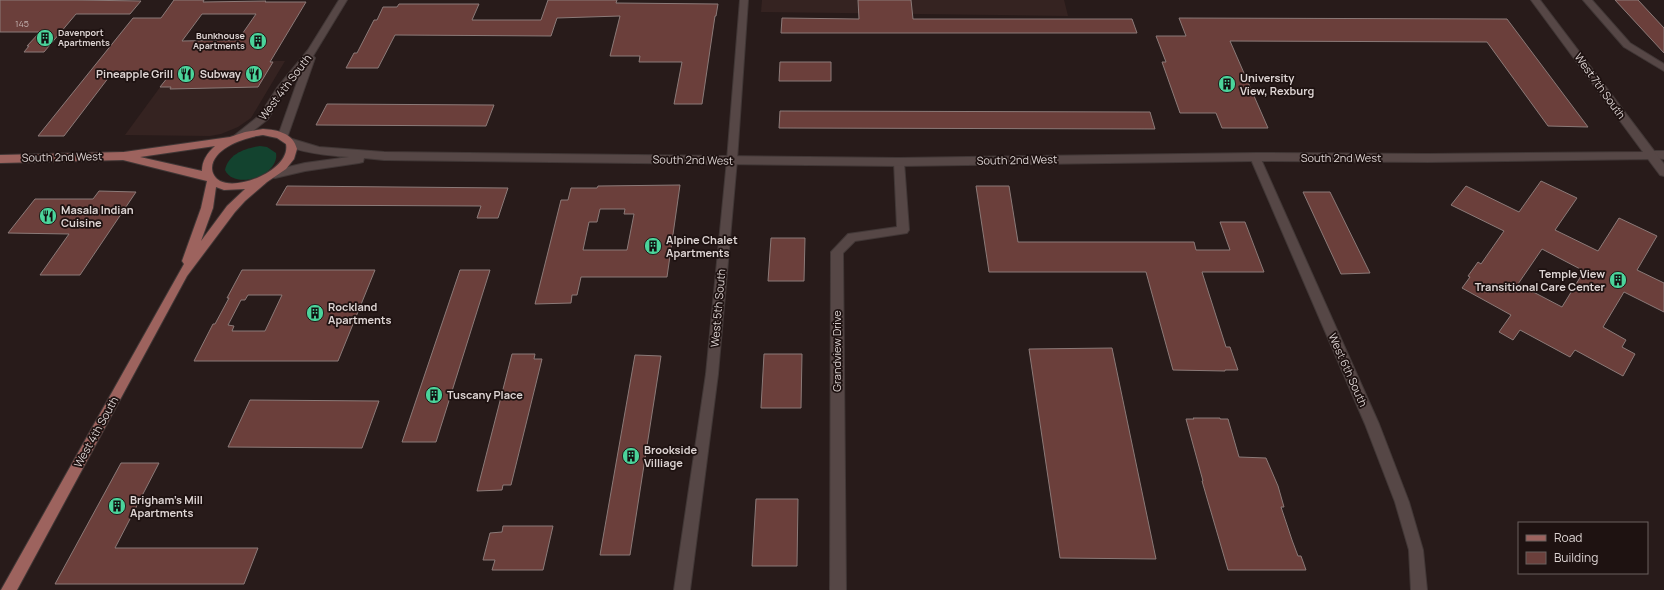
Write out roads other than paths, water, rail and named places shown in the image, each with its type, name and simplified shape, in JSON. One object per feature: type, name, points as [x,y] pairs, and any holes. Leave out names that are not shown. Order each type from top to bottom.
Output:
[{"type":"main road","points":[[263,132],[274,133],[286,139],[292,149],[290,157],[284,166],[275,174],[264,180],[252,184],[229,186],[219,184],[211,179],[207,172],[207,166],[210,159],[223,146],[236,139],[263,132]]},
{"type":"main road","name":"South 2nd West","points":[[0,158],[124,156],[236,139]]},
{"type":"main road","name":"South 2nd West","points":[[124,156],[152,164],[181,168],[211,179]]},
{"type":"main road","name":"West 4th South","points":[[184,273],[207,208],[211,179]]},
{"type":"main road","name":"West 4th South","points":[[9,590],[184,273],[241,198],[264,180]]},
{"type":"street","name":"West 4th South","points":[[236,139],[264,117],[280,90],[312,51],[343,0]]},
{"type":"street","name":"West 5th South","points":[[682,590],[712,374],[732,160],[744,0]]},
{"type":"street","name":"West 7th South","points":[[1536,0],[1664,172]]},
{"type":"street","points":[[1588,0],[1627,45],[1664,68]]},
{"type":"street","name":"West 4th South","points":[[286,139],[312,51]]},
{"type":"street","name":"South 2nd West","points":[[286,139],[303,147],[319,151],[384,156],[899,162],[1255,157],[1428,158],[1664,155]]},
{"type":"street","name":"South 2nd West","points":[[275,174],[305,167],[384,156]]},
{"type":"street","name":"West 6th South","points":[[1255,157],[1372,424],[1402,502],[1416,550],[1419,590]]},
{"type":"street","name":"Grandview Drive","points":[[838,590],[837,252],[852,237],[903,230],[899,162]]},
{"type":"place","name":"Davenport Apartments","points":[[45,38]]},
{"type":"place","name":"Bunkhouse Apartments","points":[[258,41]]},
{"type":"place","name":"Pineapple Grill","points":[[186,74]]},
{"type":"place","name":"Subway","points":[[254,74]]},
{"type":"place","name":"University View, Rexburg","points":[[1227,84]]},
{"type":"place","name":"Masala Indian Cuisine","points":[[48,216]]},
{"type":"place","name":"Alpine Chalet Apartments","points":[[653,246]]},
{"type":"place","name":"Temple View Transitional Care Center","points":[[1618,280]]},
{"type":"place","name":"Rockland Apartments","points":[[315,313]]},
{"type":"place","name":"Tuscany Place","points":[[434,395]]},
{"type":"place","name":"Brookside Villiage","points":[[631,456]]},
{"type":"place","name":"Brigham's Mill Apartments","points":[[117,506]]}]
